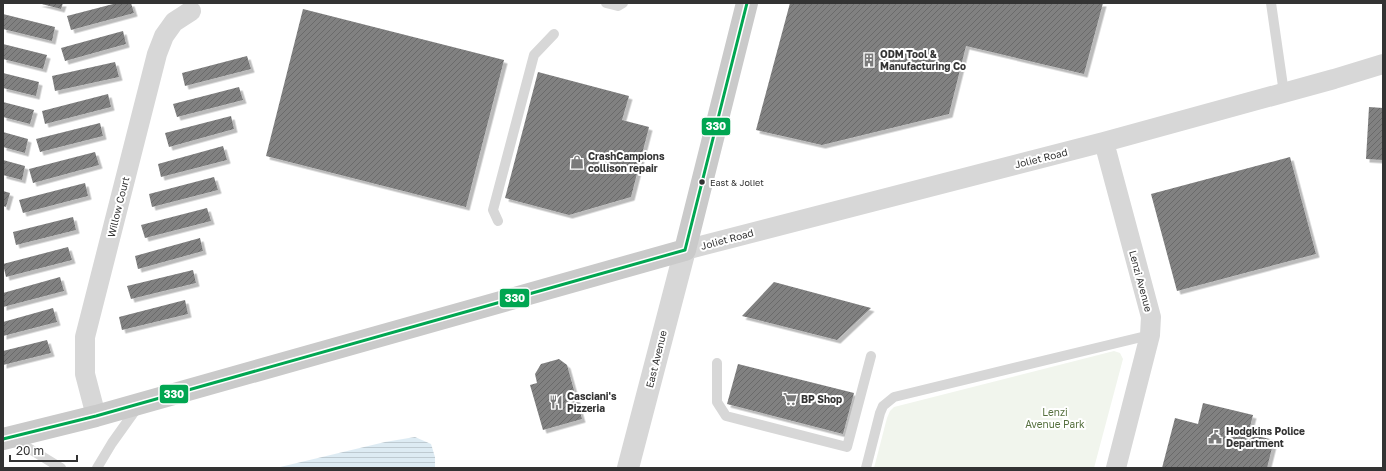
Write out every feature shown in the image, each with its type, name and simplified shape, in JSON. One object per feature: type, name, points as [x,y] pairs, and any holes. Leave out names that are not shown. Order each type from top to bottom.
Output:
[{"type":"main road","points":[[684,250],[747,3]]},
{"type":"main road","name":"Joliet Road","points":[[6,438],[96,416],[684,250]]},
{"type":"street","name":"Willow Court","points":[[96,416],[85,374],[85,337],[157,54],[164,36],[174,22],[191,11]]},
{"type":"street","name":"Joliet Road","points":[[684,250],[1104,142],[1284,93],[1383,64]]},
{"type":"street","name":"Lenzi Avenue","points":[[1104,142],[1151,317],[1150,334],[1116,468]]},
{"type":"street","name":"East Avenue","points":[[628,468],[684,250]]},
{"type":"lane","points":[[606,3],[618,6],[623,3]]},
{"type":"lane","points":[[1271,3],[1284,93]]},
{"type":"lane","points":[[498,221],[493,210],[534,55],[554,34]]},
{"type":"lane","points":[[866,468],[880,413],[883,406],[894,397],[1150,334]]},
{"type":"lane","points":[[717,363],[717,402],[726,416],[847,447],[871,356]]},
{"type":"lane","points":[[97,468],[112,443],[140,403]]},
{"type":"lane","points":[[6,438],[61,468]]},
{"type":"green space","name":"Lenzi Avenue Park","points":[[1114,351],[1120,353],[1123,359],[1094,468],[874,468],[887,418],[890,411],[894,407]]},
{"type":"shaded area","points":[[415,437],[431,444],[435,457],[435,468],[276,468],[385,442]]},
{"type":"building","points":[[38,3],[63,3],[61,9]]},
{"type":"building","points":[[117,3],[131,3],[134,13],[71,30],[67,16]]},
{"type":"building","name":"ODM Tool & Manufacturing Co","points":[[790,3],[1103,3],[1084,74],[966,46],[949,114],[822,145],[756,130]]},
{"type":"building","points":[[303,9],[504,60],[466,207],[266,156]]},
{"type":"building","points":[[3,14],[55,27],[52,41],[3,29]]},
{"type":"building","points":[[123,31],[126,44],[65,61],[61,48]]},
{"type":"building","points":[[3,44],[47,55],[43,69],[3,59]]},
{"type":"building","points":[[247,56],[251,69],[185,86],[182,73]]},
{"type":"building","points":[[115,62],[119,77],[55,91],[52,76]]},
{"type":"building","name":"CrashCampions collison repair","points":[[538,72],[629,96],[622,120],[649,127],[631,197],[569,215],[505,198]]},
{"type":"building","points":[[3,73],[39,82],[36,96],[3,88]]},
{"type":"building","points":[[239,87],[243,100],[177,117],[173,104]]},
{"type":"building","points":[[108,94],[111,107],[45,124],[42,111]]},
{"type":"building","points":[[3,102],[34,110],[30,124],[3,117]]},
{"type":"building","points":[[1369,107],[1383,108],[1383,160],[1366,159]]},
{"type":"building","points":[[231,116],[234,129],[169,147],[165,133]]},
{"type":"building","points":[[100,123],[103,136],[40,152],[36,139]]},
{"type":"building","points":[[3,132],[28,139],[25,153],[3,147]]},
{"type":"building","points":[[223,146],[227,160],[161,177],[158,164]]},
{"type":"building","points":[[95,152],[99,165],[33,183],[29,169]]},
{"type":"building","points":[[1290,157],[1316,254],[1177,291],[1151,194]]},
{"type":"building","points":[[3,160],[25,166],[22,180],[3,175]]},
{"type":"building","points":[[214,177],[218,190],[152,207],[149,194]]},
{"type":"building","points":[[85,183],[88,196],[23,213],[19,200]]},
{"type":"building","points":[[3,191],[10,193],[6,207],[3,206]]},
{"type":"building","points":[[207,208],[211,221],[145,238],[141,225]]},
{"type":"building","points":[[73,217],[76,230],[16,245],[13,232]]},
{"type":"building","points":[[200,238],[203,251],[138,269],[135,256]]},
{"type":"building","points":[[68,247],[72,260],[6,277],[3,264]]},
{"type":"building","points":[[193,270],[196,283],[131,299],[127,286]]},
{"type":"building","points":[[60,277],[64,291],[3,307],[3,293]]},
{"type":"building","points":[[774,282],[871,308],[837,340],[742,316]]},
{"type":"building","points":[[185,300],[188,314],[122,330],[119,317]]},
{"type":"building","points":[[53,308],[57,322],[3,336],[3,322]]},
{"type":"building","points":[[47,340],[51,353],[3,365],[3,351]]},
{"type":"building","name":"Casciani's Pizzeria","points":[[559,359],[567,365],[582,419],[543,430],[530,385],[537,383],[535,374],[541,364]]},
{"type":"building","name":"BP Shop","points":[[738,364],[854,393],[843,434],[727,404]]},
{"type":"building","name":"Hodgkins Police Department","points":[[1203,403],[1253,415],[1248,434],[1274,440],[1267,468],[1162,468],[1175,418],[1198,424]]},
{"type":"transit line","name":"330","points":[[685,250],[747,3]]},
{"type":"transit line","name":"330","points":[[3,439],[96,416],[685,250]]},
{"type":"place","name":"ODM Tool & Manufacturing Co","points":[[869,60]]},
{"type":"place","name":"CrashCampions collison repair","points":[[577,162]]},
{"type":"place","name":"East & Joliet","points":[[702,182]]},
{"type":"place","name":"BP Shop","points":[[790,399]]},
{"type":"place","name":"Casciani's Pizzeria","points":[[556,402]]},
{"type":"place","name":"Hodgkins Police Department","points":[[1215,437]]}]
